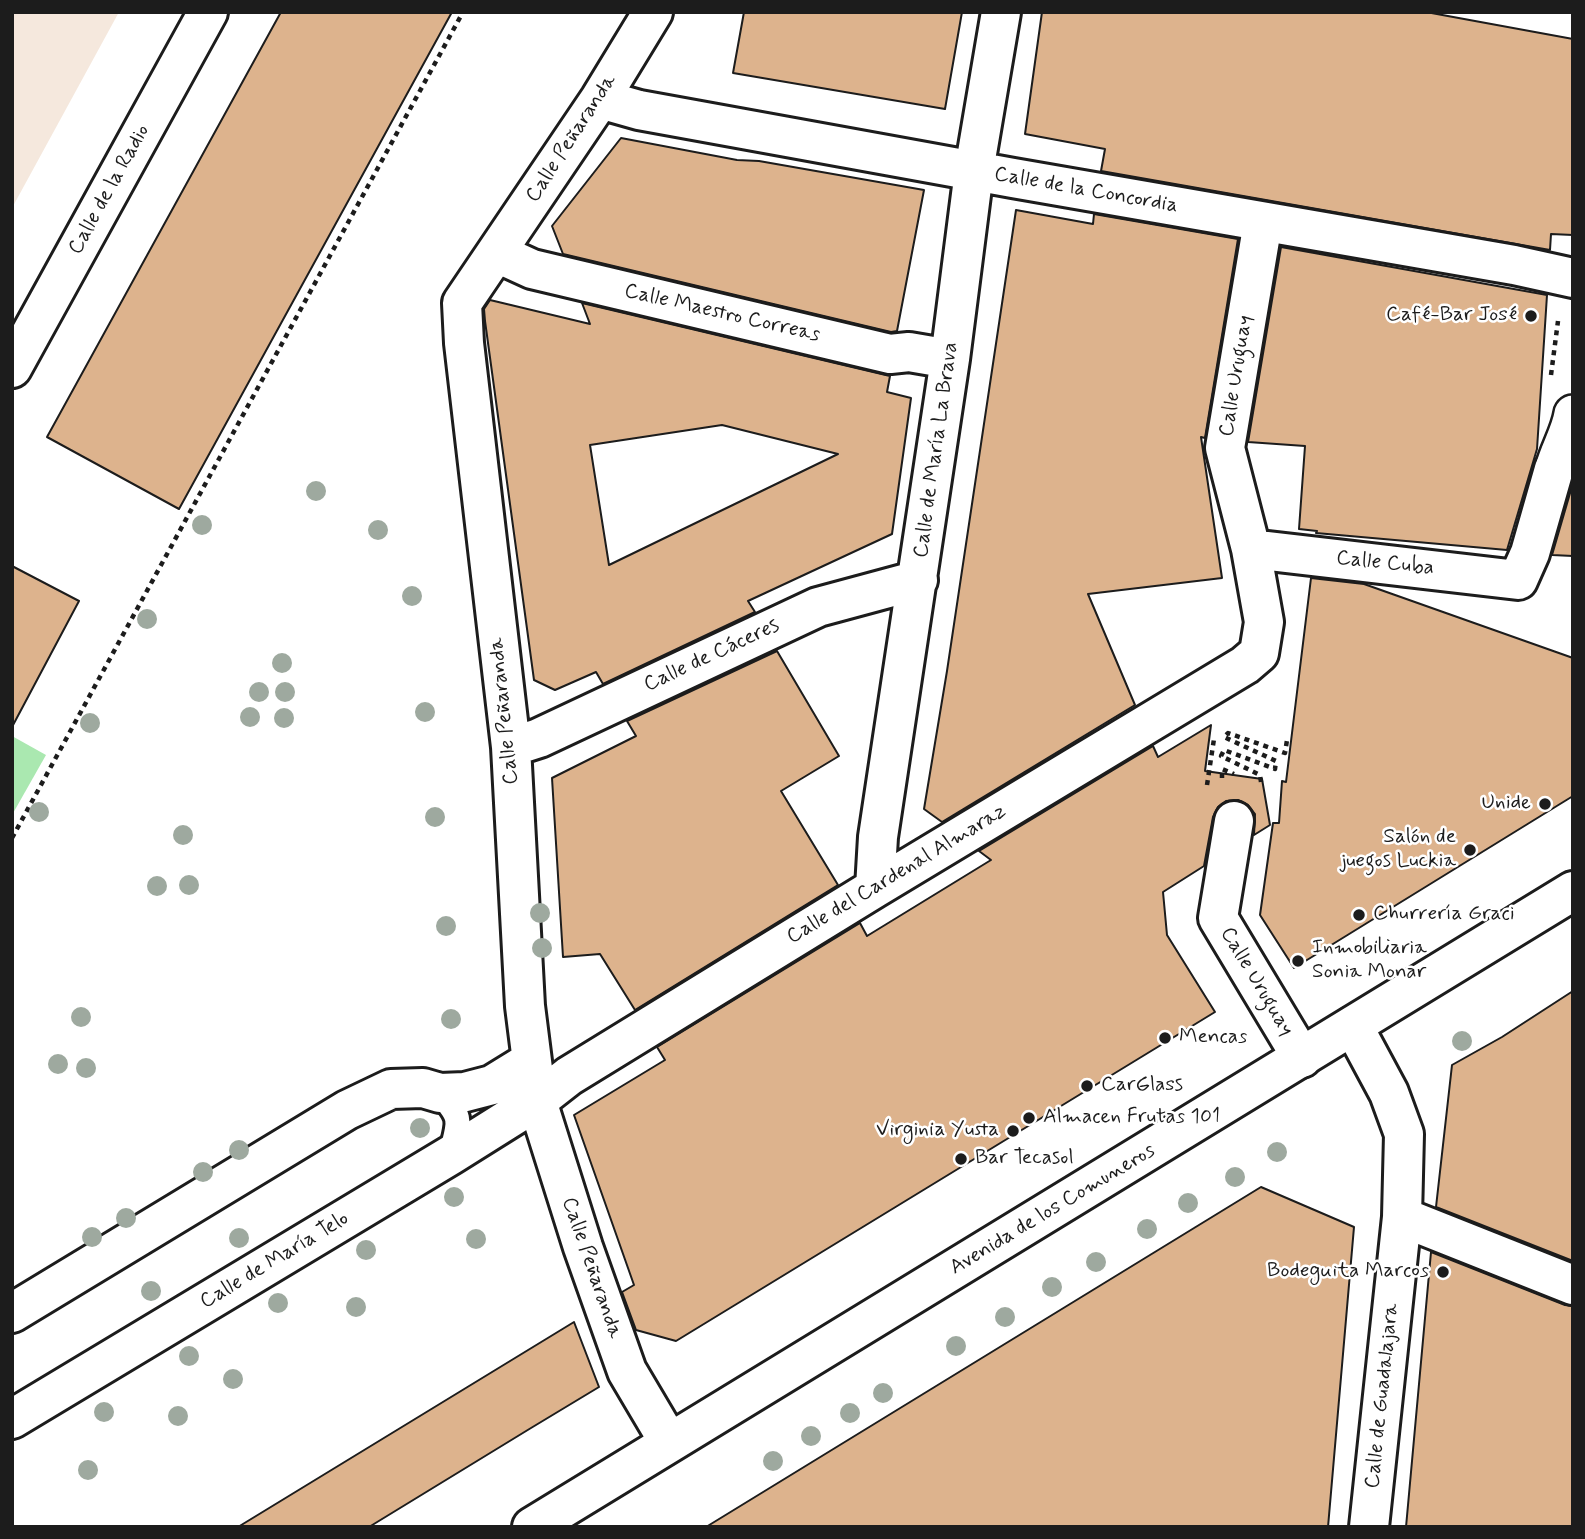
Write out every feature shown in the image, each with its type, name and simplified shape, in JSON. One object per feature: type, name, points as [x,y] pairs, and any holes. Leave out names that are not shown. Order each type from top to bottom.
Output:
[{"type":"street","name":"Calle de la Radio","points":[[12,368],[208,12]]},
{"type":"street","name":"Calle Peñaranda","points":[[653,12],[600,99],[462,303],[464,343],[511,747],[525,1006],[537,1101],[583,1247],[627,1371],[669,1443]]},
{"type":"street","name":"Calle de María La Brava","points":[[875,888],[878,837],[950,359],[974,171],[1001,12]]},
{"type":"street","name":"Calle de la Concordia","points":[[600,99],[639,110],[974,171],[1514,265],[1566,294]]},
{"type":"street","name":"Calle Uruguay","points":[[1259,653],[1264,622],[1251,549],[1226,448],[1263,222]]},
{"type":"street","name":"Calle Maestro Correas","points":[[497,253],[531,269],[890,354],[909,352],[950,359]]},
{"type":"street","points":[[1554,469],[1560,447],[1571,427],[1573,414]]},
{"type":"street","name":"Calle Cuba","points":[[1251,549],[1518,580],[1530,553],[1554,469]]},
{"type":"street","name":"Calle de Cáceres","points":[[511,747],[551,732],[818,607],[918,580]]},
{"type":"street","name":"Calle del Cardenal Almaraz","points":[[537,1101],[569,1076],[1245,666],[1259,653]]},
{"type":"street","name":"Calle Uruguay","points":[[1234,821],[1218,918],[1302,1058]]},
{"type":"street","name":"Avenida de los Comuneros","points":[[532,1527],[1573,891]]},
{"type":"street","name":"Calle de Guadalajara","points":[[1353,1026],[1389,1093],[1405,1135],[1402,1217],[1369,1527]]},
{"type":"street","points":[[12,1313],[347,1110],[391,1089],[423,1088],[440,1093],[465,1092],[492,1086],[531,1061]]},
{"type":"street","name":"Calle de María Telo","points":[[12,1419],[537,1101]]},
{"type":"street","points":[[1402,1217],[1573,1285]]},
{"type":"lane","points":[[440,1093],[456,1111],[458,1126],[451,1155]]},
{"type":"path","points":[[12,838],[463,12]]},
{"type":"path","points":[[1551,377],[1566,294]]},
{"type":"path","points":[[1207,788],[1215,726]]},
{"type":"path","points":[[1248,779],[1261,784],[1260,775],[1221,757],[1224,750],[1275,769],[1276,761],[1224,737],[1228,733],[1285,753],[1286,740]]},
{"type":"path","points":[[1222,779],[1222,769],[1235,774]]},
{"type":"shaded area","points":[[12,12],[119,12],[12,208]]},
{"type":"green space","points":[[12,736],[46,755],[12,815]]},
{"type":"building","points":[[281,12],[452,12],[179,509],[47,437]]},
{"type":"building","points":[[744,12],[962,12],[945,109],[733,73]]},
{"type":"building","points":[[1042,12],[1426,12],[1573,39],[1573,235],[1551,234],[1550,250],[1101,171],[1105,149],[1025,134]]},
{"type":"building","points":[[621,138],[924,190],[897,331],[891,332],[563,254],[552,226]]},
{"type":"building","points":[[1016,210],[1093,224],[1094,214],[1238,239],[1205,438],[1201,437],[1222,578],[1088,594],[1135,705],[942,822],[924,809]]},
{"type":"building","points":[[1281,247],[1547,295],[1537,449],[1507,550],[1316,533],[1317,531],[1299,529],[1305,446],[1248,442]]},
{"type":"building","points":[[490,300],[590,324],[582,303],[890,376],[887,392],[911,398],[892,534],[748,601],[755,612],[603,684],[596,672],[555,690],[534,680],[484,309]],"holes":[[[722,425],[838,454],[609,565],[590,445]]]},
{"type":"building","points":[[1573,483],[1573,556],[1552,555]]},
{"type":"building","points":[[12,566],[79,601],[12,727]]},
{"type":"building","points":[[1311,578],[1364,584],[1573,658],[1573,796],[1294,968],[1260,915],[1273,823],[1279,823],[1282,781],[1286,782]]},
{"type":"building","points":[[777,651],[839,756],[781,791],[838,885],[635,1010],[600,954],[563,957],[552,778],[636,736],[627,721]]},
{"type":"building","points":[[1211,725],[1205,771],[1262,779],[1270,825],[1254,835],[1255,814],[1248,805],[1238,800],[1226,801],[1218,807],[1213,817],[1204,866],[1163,892],[1167,935],[1215,1012],[676,1341],[636,1330],[622,1292],[634,1285],[574,1115],[665,1060],[657,1047],[860,923],[867,936],[991,860],[979,851],[1153,746],[1158,757]]},
{"type":"building","points":[[1573,991],[1573,1261],[1436,1207],[1452,1065],[1502,1037]]},
{"type":"building","points":[[1261,1187],[1354,1227],[1328,1527],[706,1527]]},
{"type":"building","points":[[1431,1252],[1573,1306],[1573,1527],[1406,1527]]},
{"type":"building","points":[[574,1322],[599,1387],[369,1527],[238,1527]]},
{"type":"place","name":"Café-Bar José","points":[[1531,316]]},
{"type":"place","name":"Unide","points":[[1545,804]]},
{"type":"place","name":"Salón de juegos Luckia","points":[[1470,850]]},
{"type":"place","name":"Churrería Graci","points":[[1359,915]]},
{"type":"place","name":"Inmobiliaria Sonia Monar","points":[[1298,961]]},
{"type":"place","name":"Mencas","points":[[1165,1038]]},
{"type":"place","name":"CarGlass","points":[[1087,1086]]},
{"type":"place","name":"Almacen Frutas 101","points":[[1029,1118]]},
{"type":"place","name":"Virginia Yusta","points":[[1013,1131]]},
{"type":"place","name":"Bar Tecasol","points":[[961,1159]]},
{"type":"place","name":"Bodeguita Marcos","points":[[1443,1272]]}]
